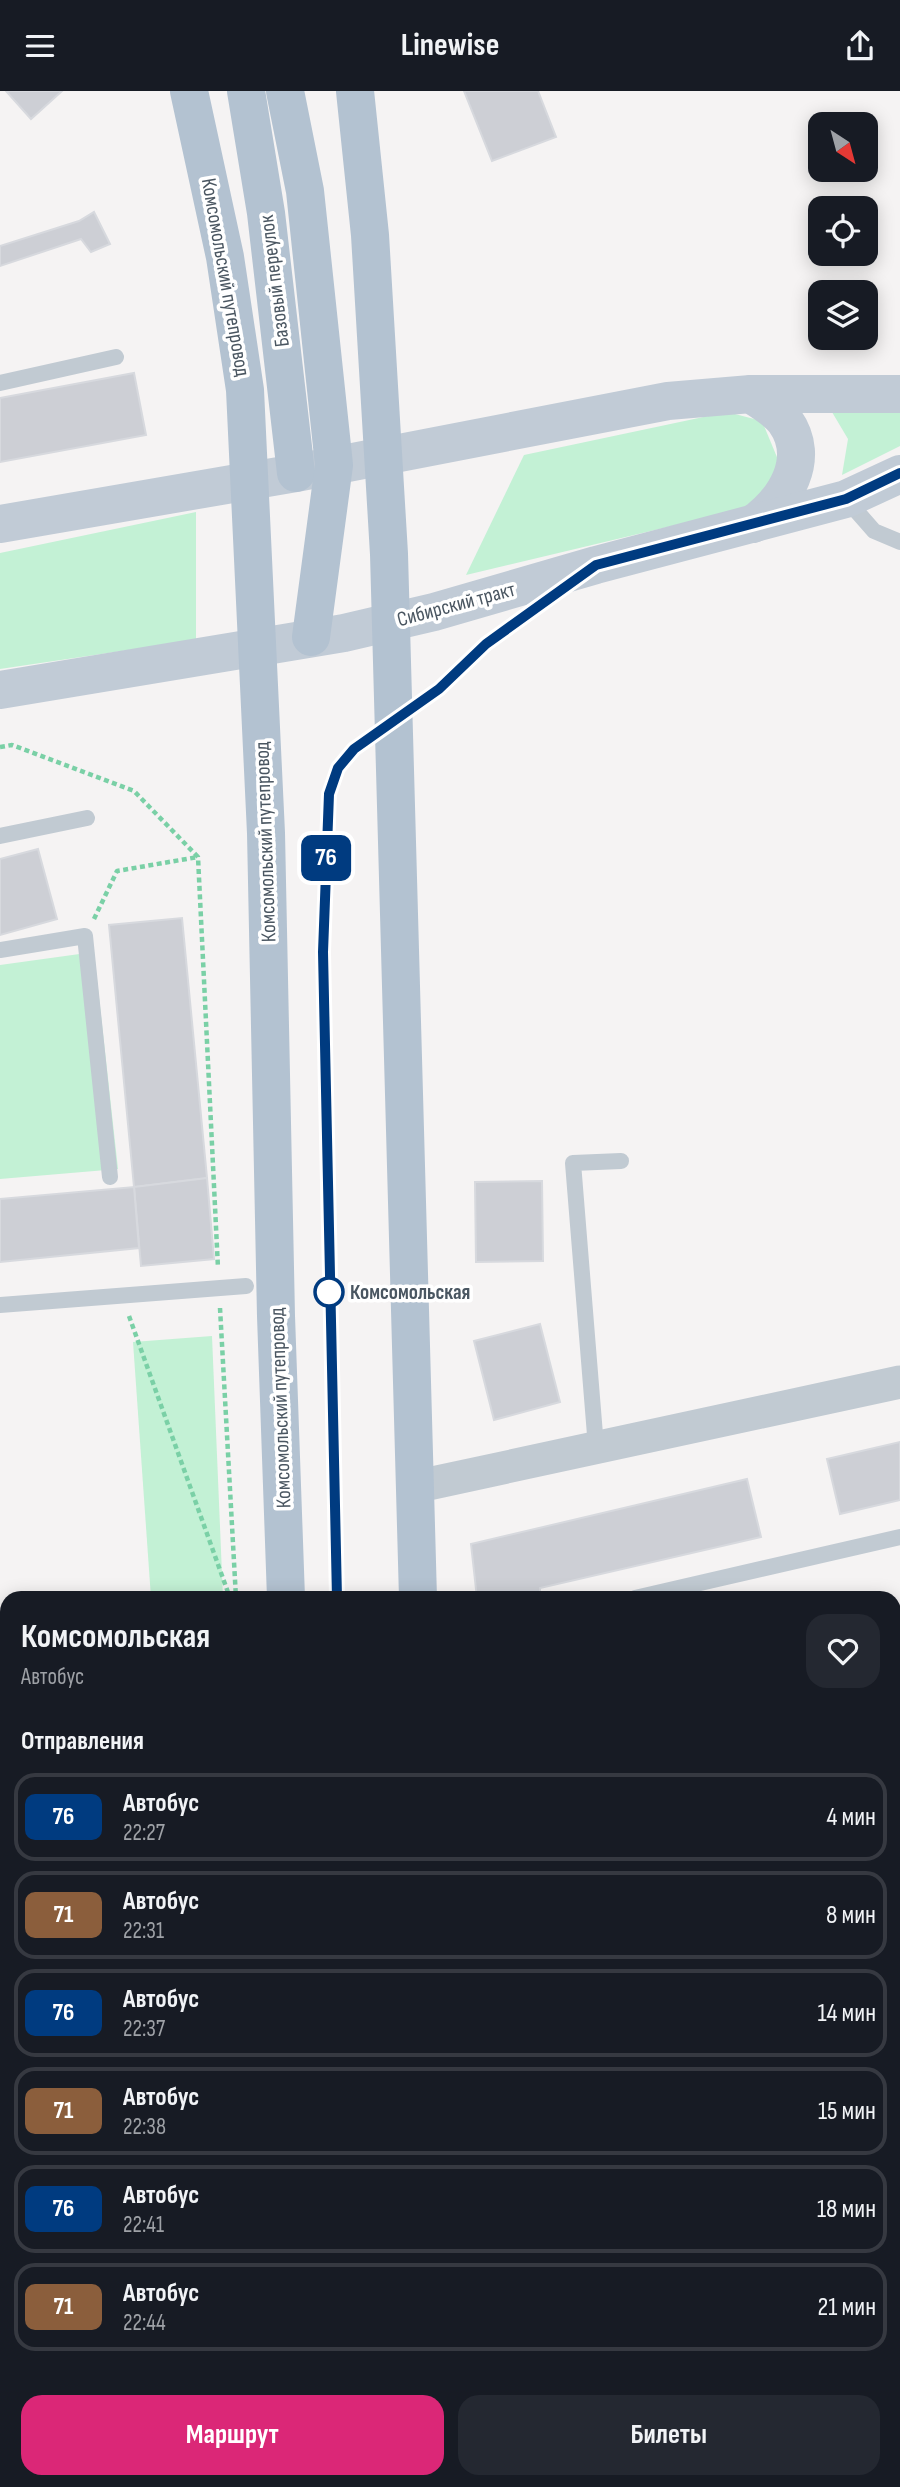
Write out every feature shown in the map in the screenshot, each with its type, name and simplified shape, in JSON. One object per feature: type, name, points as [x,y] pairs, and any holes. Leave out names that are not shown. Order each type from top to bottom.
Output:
[{"type":"main road","name":"Комсомольский путепровод","points":[[189,91],[225,257],[246,404],[266,833],[276,1316],[286,1591]]},
{"type":"main road","name":"Базовый переулок","points":[[246,91],[264,199],[296,473]]},
{"type":"main road","name":"Базовый переулок","points":[[285,91],[305,191],[334,465]]},
{"type":"main road","points":[[355,91],[369,235],[389,554],[418,1591]]},
{"type":"main road","points":[[0,524],[296,473],[633,406],[751,394],[900,394]]},
{"type":"main road","points":[[751,394],[785,420],[797,453],[792,478],[781,501],[751,526]]},
{"type":"main road","points":[[311,637],[334,465]]},
{"type":"main road","name":"Сибирский тракт","points":[[0,690],[344,633],[434,613],[596,565],[846,499],[900,474]]},
{"type":"street","points":[[428,1484],[900,1382]]},
{"type":"lane","points":[[0,383],[116,357]]},
{"type":"lane","points":[[846,499],[874,531],[900,542]]},
{"type":"lane","points":[[0,836],[87,818]]},
{"type":"lane","points":[[0,950],[85,936],[110,1177]]},
{"type":"lane","points":[[596,1447],[573,1163],[621,1161]]},
{"type":"lane","points":[[0,1305],[246,1286]]},
{"type":"lane","points":[[665,1591],[900,1537]]},
{"type":"path","points":[[0,747],[12,745],[134,791],[198,857],[236,1591]]},
{"type":"path","points":[[85,936],[117,871],[198,857]]},
{"type":"path","points":[[122,1295],[228,1591]]},
{"type":"green space","points":[[829,407],[900,412],[900,446],[842,475],[848,439]]},
{"type":"green space","points":[[727,412],[762,421],[779,462],[768,493],[739,510],[466,575],[524,455]]},
{"type":"green space","points":[[196,512],[196,640],[0,669],[0,553]]},
{"type":"green space","points":[[94,952],[118,1169],[0,1179],[0,965]]},
{"type":"green space","points":[[212,1336],[223,1591],[151,1591],[133,1342]]},
{"type":"building","points":[[6,91],[62,91],[31,119]]},
{"type":"building","points":[[464,91],[538,91],[556,137],[492,161]]},
{"type":"building","points":[[94,212],[110,244],[91,252],[81,239],[0,266],[0,246],[79,221]]},
{"type":"building","points":[[134,373],[146,435],[0,462],[0,398]]},
{"type":"building","points":[[38,849],[57,919],[0,935],[0,859]]},
{"type":"building","points":[[182,918],[207,1178],[134,1187],[109,925]]},
{"type":"building","points":[[207,1178],[214,1259],[141,1266],[134,1187]]},
{"type":"building","points":[[542,1181],[543,1261],[476,1262],[475,1182]]},
{"type":"building","points":[[134,1187],[139,1248],[0,1262],[0,1199]]},
{"type":"building","points":[[540,1324],[560,1402],[494,1420],[474,1341]]},
{"type":"building","points":[[900,1442],[900,1500],[840,1514],[827,1459]]},
{"type":"building","points":[[747,1479],[761,1537],[540,1588],[540,1591],[476,1591],[471,1544]]},
{"type":"bus line","name":"76","points":[[337,1591],[323,952],[329,794],[338,768],[354,749],[439,689],[486,644],[596,565],[846,499],[900,473]]},
{"type":"place","name":"Комсомольская","points":[[329,1292]]}]
